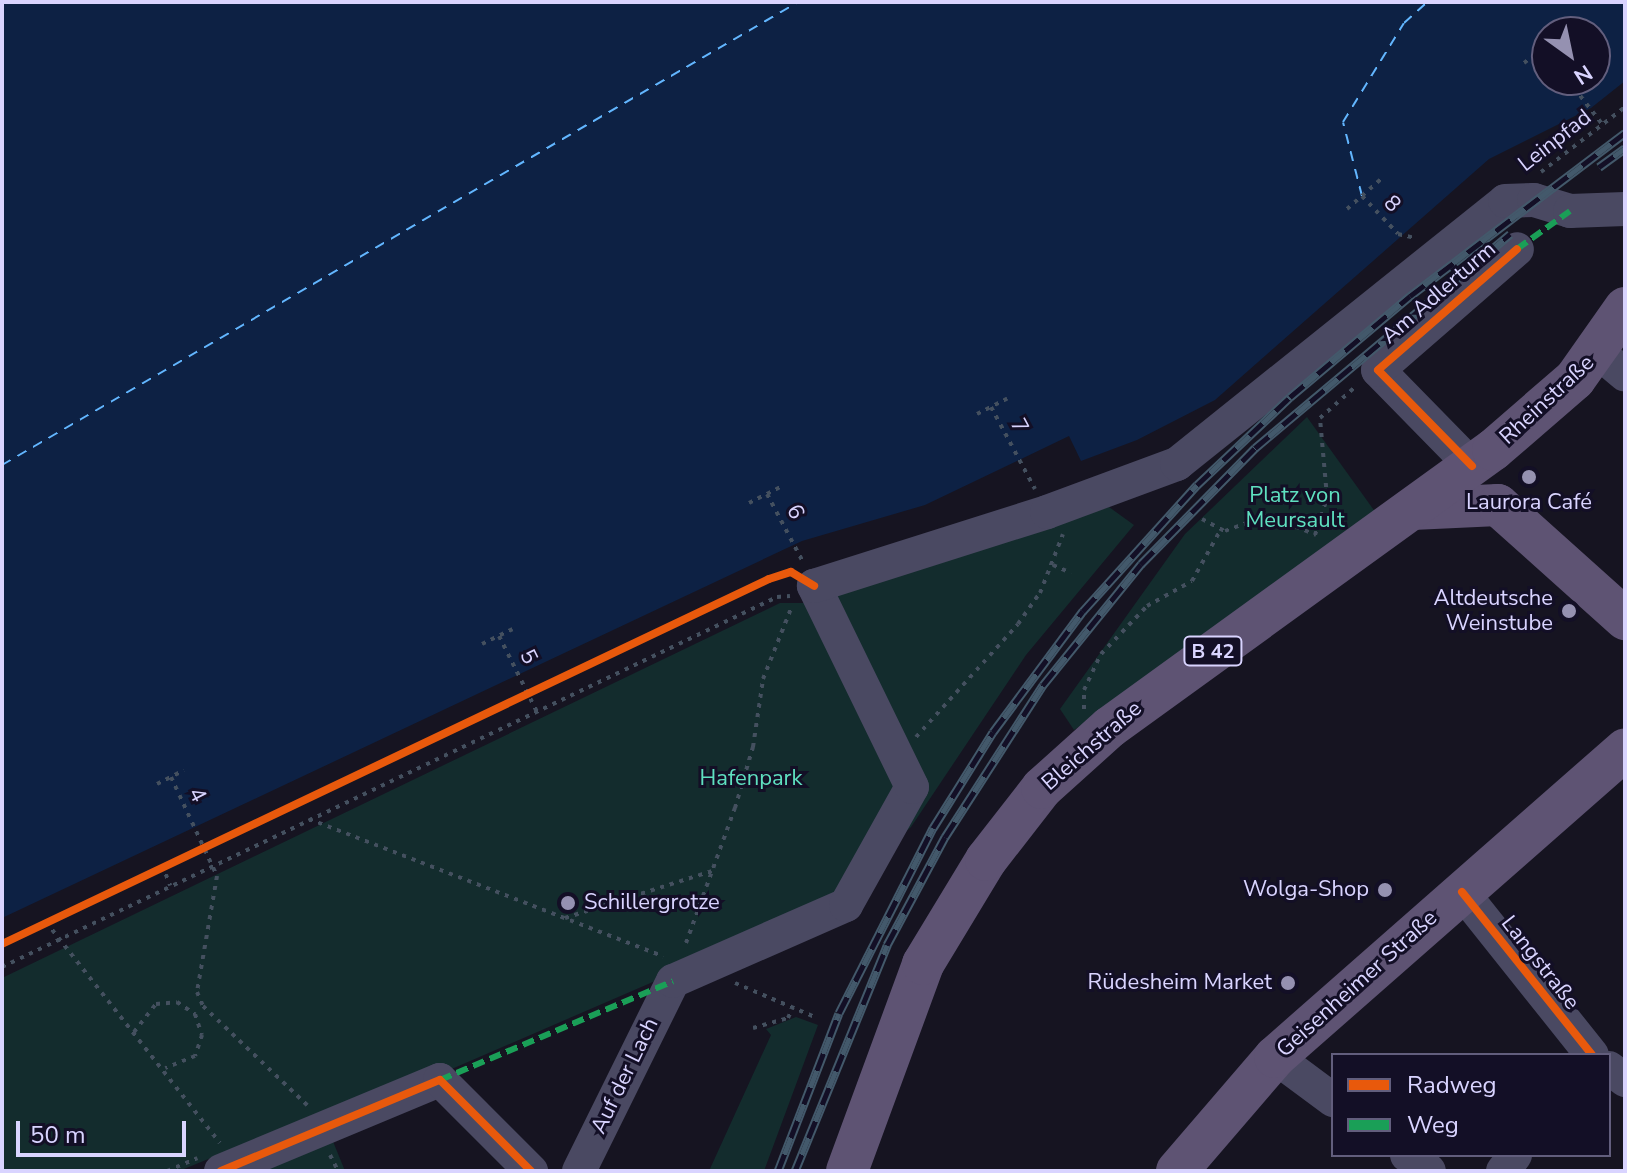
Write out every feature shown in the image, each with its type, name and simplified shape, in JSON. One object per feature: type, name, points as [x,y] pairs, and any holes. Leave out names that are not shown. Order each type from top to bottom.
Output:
[{"type":"main road","name":"Rheinstraße","points":[[1482,458],[1575,379],[1611,364],[1625,308]]},
{"type":"main road","points":[[1482,458],[1498,505],[1625,619]]},
{"type":"main road","name":"Bleichstraße","points":[[847,1171],[908,999],[935,939],[1023,810],[1084,747],[1482,458]]},
{"type":"main road","points":[[1412,509],[1498,505]]},
{"type":"main road","name":"Geisenheimer Straße","points":[[1177,1171],[1275,1057],[1625,750]]},
{"type":"street","points":[[683,971],[846,905],[912,787],[898,756],[804,591],[1177,464],[1505,201],[1534,200],[1570,211],[1625,209]]},
{"type":"street","name":"Am Adlerturm","points":[[1482,458],[1378,370],[1517,249]]},
{"type":"street","name":"Langstraße","points":[[1462,892],[1590,1053]]},
{"type":"street","name":"Auf der Lach","points":[[579,1171],[683,971]]},
{"type":"street","points":[[1275,1057],[1331,1099]]},
{"type":"street","points":[[226,1169],[440,1080],[531,1171]]},
{"type":"street","points":[[1410,1157],[1429,1171]]},
{"type":"path","points":[[1524,63],[1531,57]]},
{"type":"path","points":[[1581,96],[1602,124]]},
{"type":"path","points":[[1347,209],[1381,179]]},
{"type":"path","points":[[1084,747],[1084,690],[1101,654],[1147,606],[1192,581],[1220,531],[1268,515],[1315,535],[1327,497],[1320,418],[1378,370]]},
{"type":"path","points":[[977,414],[1007,399]]},
{"type":"path","points":[[749,503],[784,485]]},
{"type":"path","points":[[1202,519],[1220,531]]},
{"type":"path","points":[[898,756],[1018,624],[1053,565],[1065,538],[1062,527]]},
{"type":"path","points":[[1053,565],[1071,573]]},
{"type":"path","points":[[2,967],[58,937],[777,597],[804,591]]},
{"type":"path","points":[[683,971],[753,747],[768,664],[804,591]]},
{"type":"path","points":[[482,644],[513,629]]},
{"type":"path","points":[[514,699],[542,686]]},
{"type":"path","points":[[157,784],[184,770]]},
{"type":"path","points":[[309,819],[562,919],[683,971],[793,1007],[817,1018]]},
{"type":"path","points":[[190,852],[219,838]]},
{"type":"path","points":[[149,872],[176,858]]},
{"type":"path","points":[[162,865],[170,885]]},
{"type":"path","points":[[214,865],[197,992],[203,1006],[312,1110]]},
{"type":"path","points":[[562,919],[714,870]]},
{"type":"path","points":[[35,927],[59,915]]},
{"type":"path","points":[[46,922],[164,1068],[226,1169]]},
{"type":"path","points":[[134,1032],[156,1004],[177,1002],[195,1014],[202,1035],[195,1056],[164,1068]]},
{"type":"path","points":[[195,1014],[203,1006]]},
{"type":"path","points":[[753,1028],[788,1018],[793,1007]]},
{"type":"green space","name":"Platz von Meursault","points":[[1307,417],[1381,520],[1074,730],[1060,709],[1185,534]]},
{"type":"green space","name":"Hafenpark","points":[[1109,507],[1134,525],[1026,655],[911,827],[824,908],[447,1071],[353,1100],[179,1171],[2,1171],[2,978],[780,603],[807,603]]},
{"type":"green space","points":[[796,1017],[818,1025],[764,1171],[709,1171],[771,1035],[766,1029]]},
{"type":"green space","points":[[332,1139],[345,1171],[255,1171]]},
{"type":"water","points":[[2,2],[1625,2],[1625,81],[1611,92],[1611,16],[1531,16],[1531,96],[1606,96],[1591,108],[1489,159],[1215,400],[1137,440],[1081,461],[1069,436],[925,505],[802,541],[2,918]]},
{"type":"ferry route","points":[[2,465],[798,2]]},
{"type":"ferry route","points":[[1362,196],[1343,122],[1404,23],[1427,2]]},
{"type":"railway","points":[[778,1171],[839,1013],[933,828],[993,732],[1083,611],[1197,485],[1290,397],[1410,296],[1625,133]]},
{"type":"railway","points":[[1599,167],[1625,148]]},
{"type":"railway","points":[[795,1171],[887,945],[945,837],[1043,685],[1141,564],[1255,448],[1510,234]]},
{"type":"marked path","points":[[1517,249],[1570,211]]},
{"type":"marked path","points":[[440,1080],[673,981]]},
{"type":"cycle path","points":[[1472,466],[1378,370],[1517,249]]},
{"type":"cycle path","points":[[2,944],[769,579],[791,572],[814,586]]},
{"type":"cycle path","points":[[1462,892],[1590,1053]]},
{"type":"cycle path","points":[[221,1171],[440,1080],[531,1171]]},
{"type":"place","name":"Laurora Café","points":[[1529,477]]},
{"type":"place","name":"Altdeutsche Weinstube","points":[[1569,611]]},
{"type":"place","name":"Wolga-Shop","points":[[1385,890]]},
{"type":"place","name":"Schillergrotze","points":[[568,903]]},
{"type":"place","name":"Rüdesheim Market","points":[[1288,983]]}]
